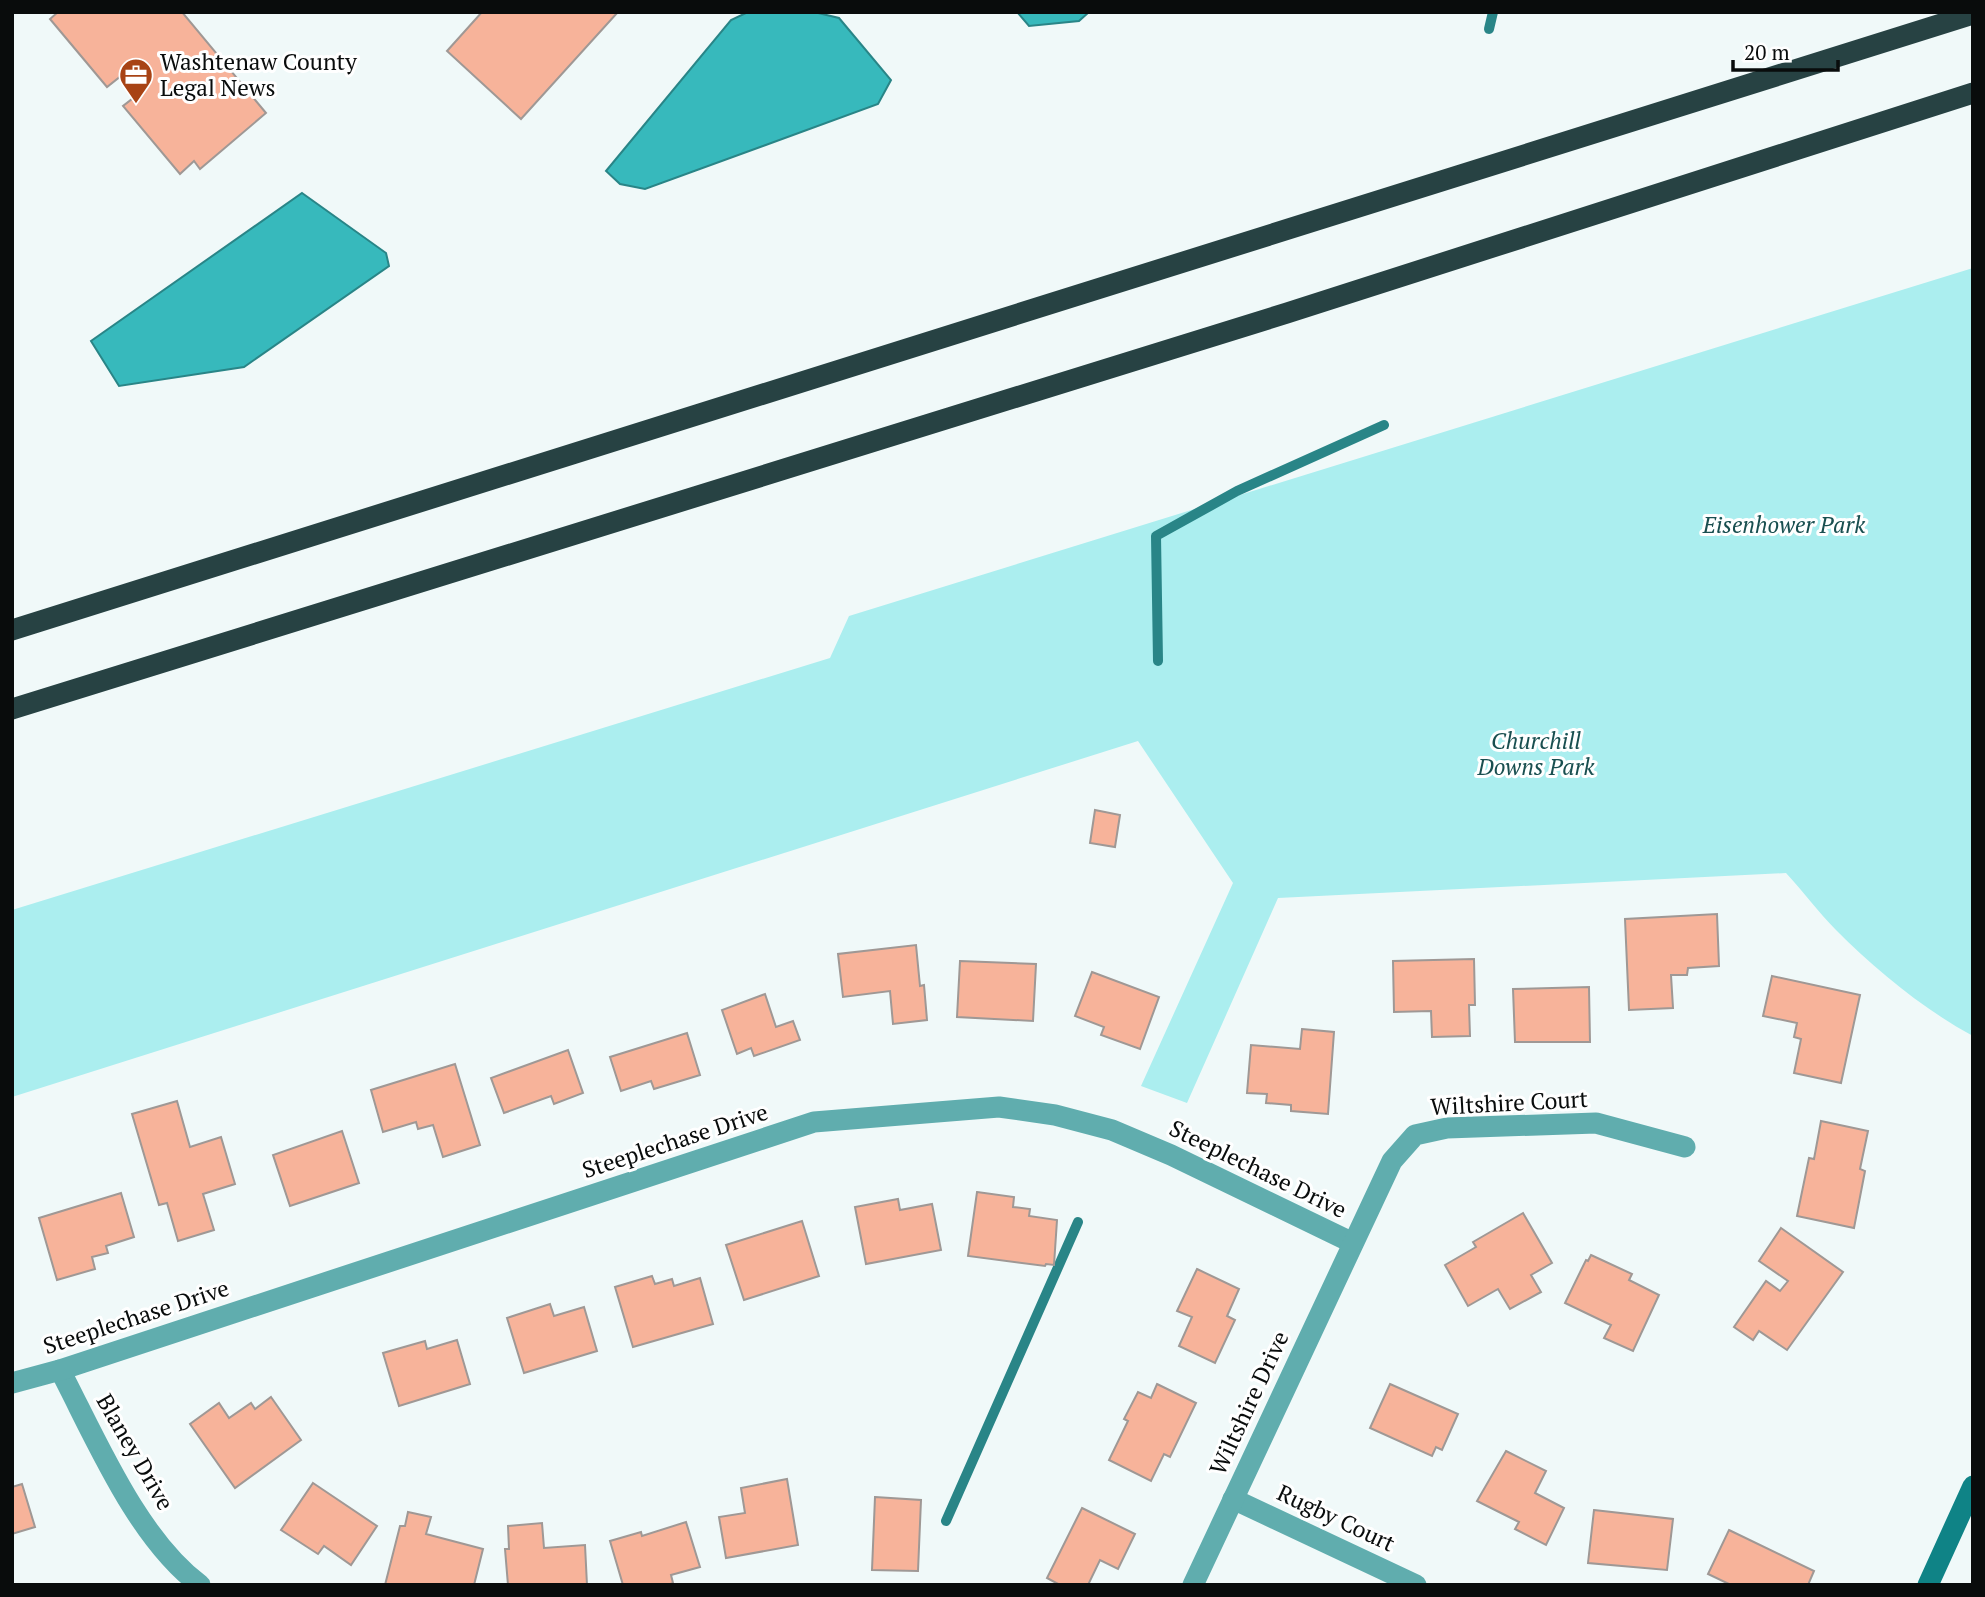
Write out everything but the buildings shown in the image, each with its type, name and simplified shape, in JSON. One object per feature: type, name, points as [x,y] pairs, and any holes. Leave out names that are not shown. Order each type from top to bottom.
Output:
[{"type":"highway","points":[[12,630],[1973,14]]},
{"type":"highway","points":[[12,709],[1287,313],[1973,93]]},
{"type":"main road","points":[[1927,1585],[1973,1486]]},
{"type":"street","name":"Steeplechase Drive","points":[[12,1383],[60,1370],[814,1122],[999,1107],[1055,1115],[1112,1130],[1147,1145],[1353,1243]]},
{"type":"street","name":"Wiltshire Court","points":[[1353,1243],[1392,1161],[1415,1136],[1447,1128],[1596,1123],[1685,1147]]},
{"type":"street","name":"Wiltshire Drive","points":[[1194,1585],[1353,1243]]},
{"type":"street","name":"Blaney Drive","points":[[60,1370],[132,1507],[183,1572],[200,1585]]},
{"type":"street","name":"Rugby Court","points":[[1233,1499],[1416,1585]]},
{"type":"green space","name":"Eisenhower Park","points":[[1973,268],[1973,1036],[1918,1001],[1867,960],[1829,923],[1786,873],[1278,898],[1187,1103],[1141,1086],[1233,883],[1138,741],[12,1097],[12,910],[830,658],[849,616]]},
{"type":"shaded area","points":[[748,12],[814,12],[839,18],[891,80],[878,104],[645,189],[620,184],[606,171],[731,20]]},
{"type":"shaded area","points":[[1017,12],[1089,12],[1079,21],[1029,26]]},
{"type":"shaded area","points":[[302,193],[386,253],[389,266],[244,367],[119,386],[91,341]]},
{"type":"waterway","points":[[1489,29],[1493,12]]},
{"type":"waterway","points":[[1158,661],[1156,536],[1237,491],[1384,425]]},
{"type":"waterway","points":[[946,1521],[1078,1222]]},
{"type":"place","name":"Washtenaw County Legal News","points":[[136,105]]},
{"type":"park label","name":"Churchill Downs Park","points":[[1536,754]]}]
